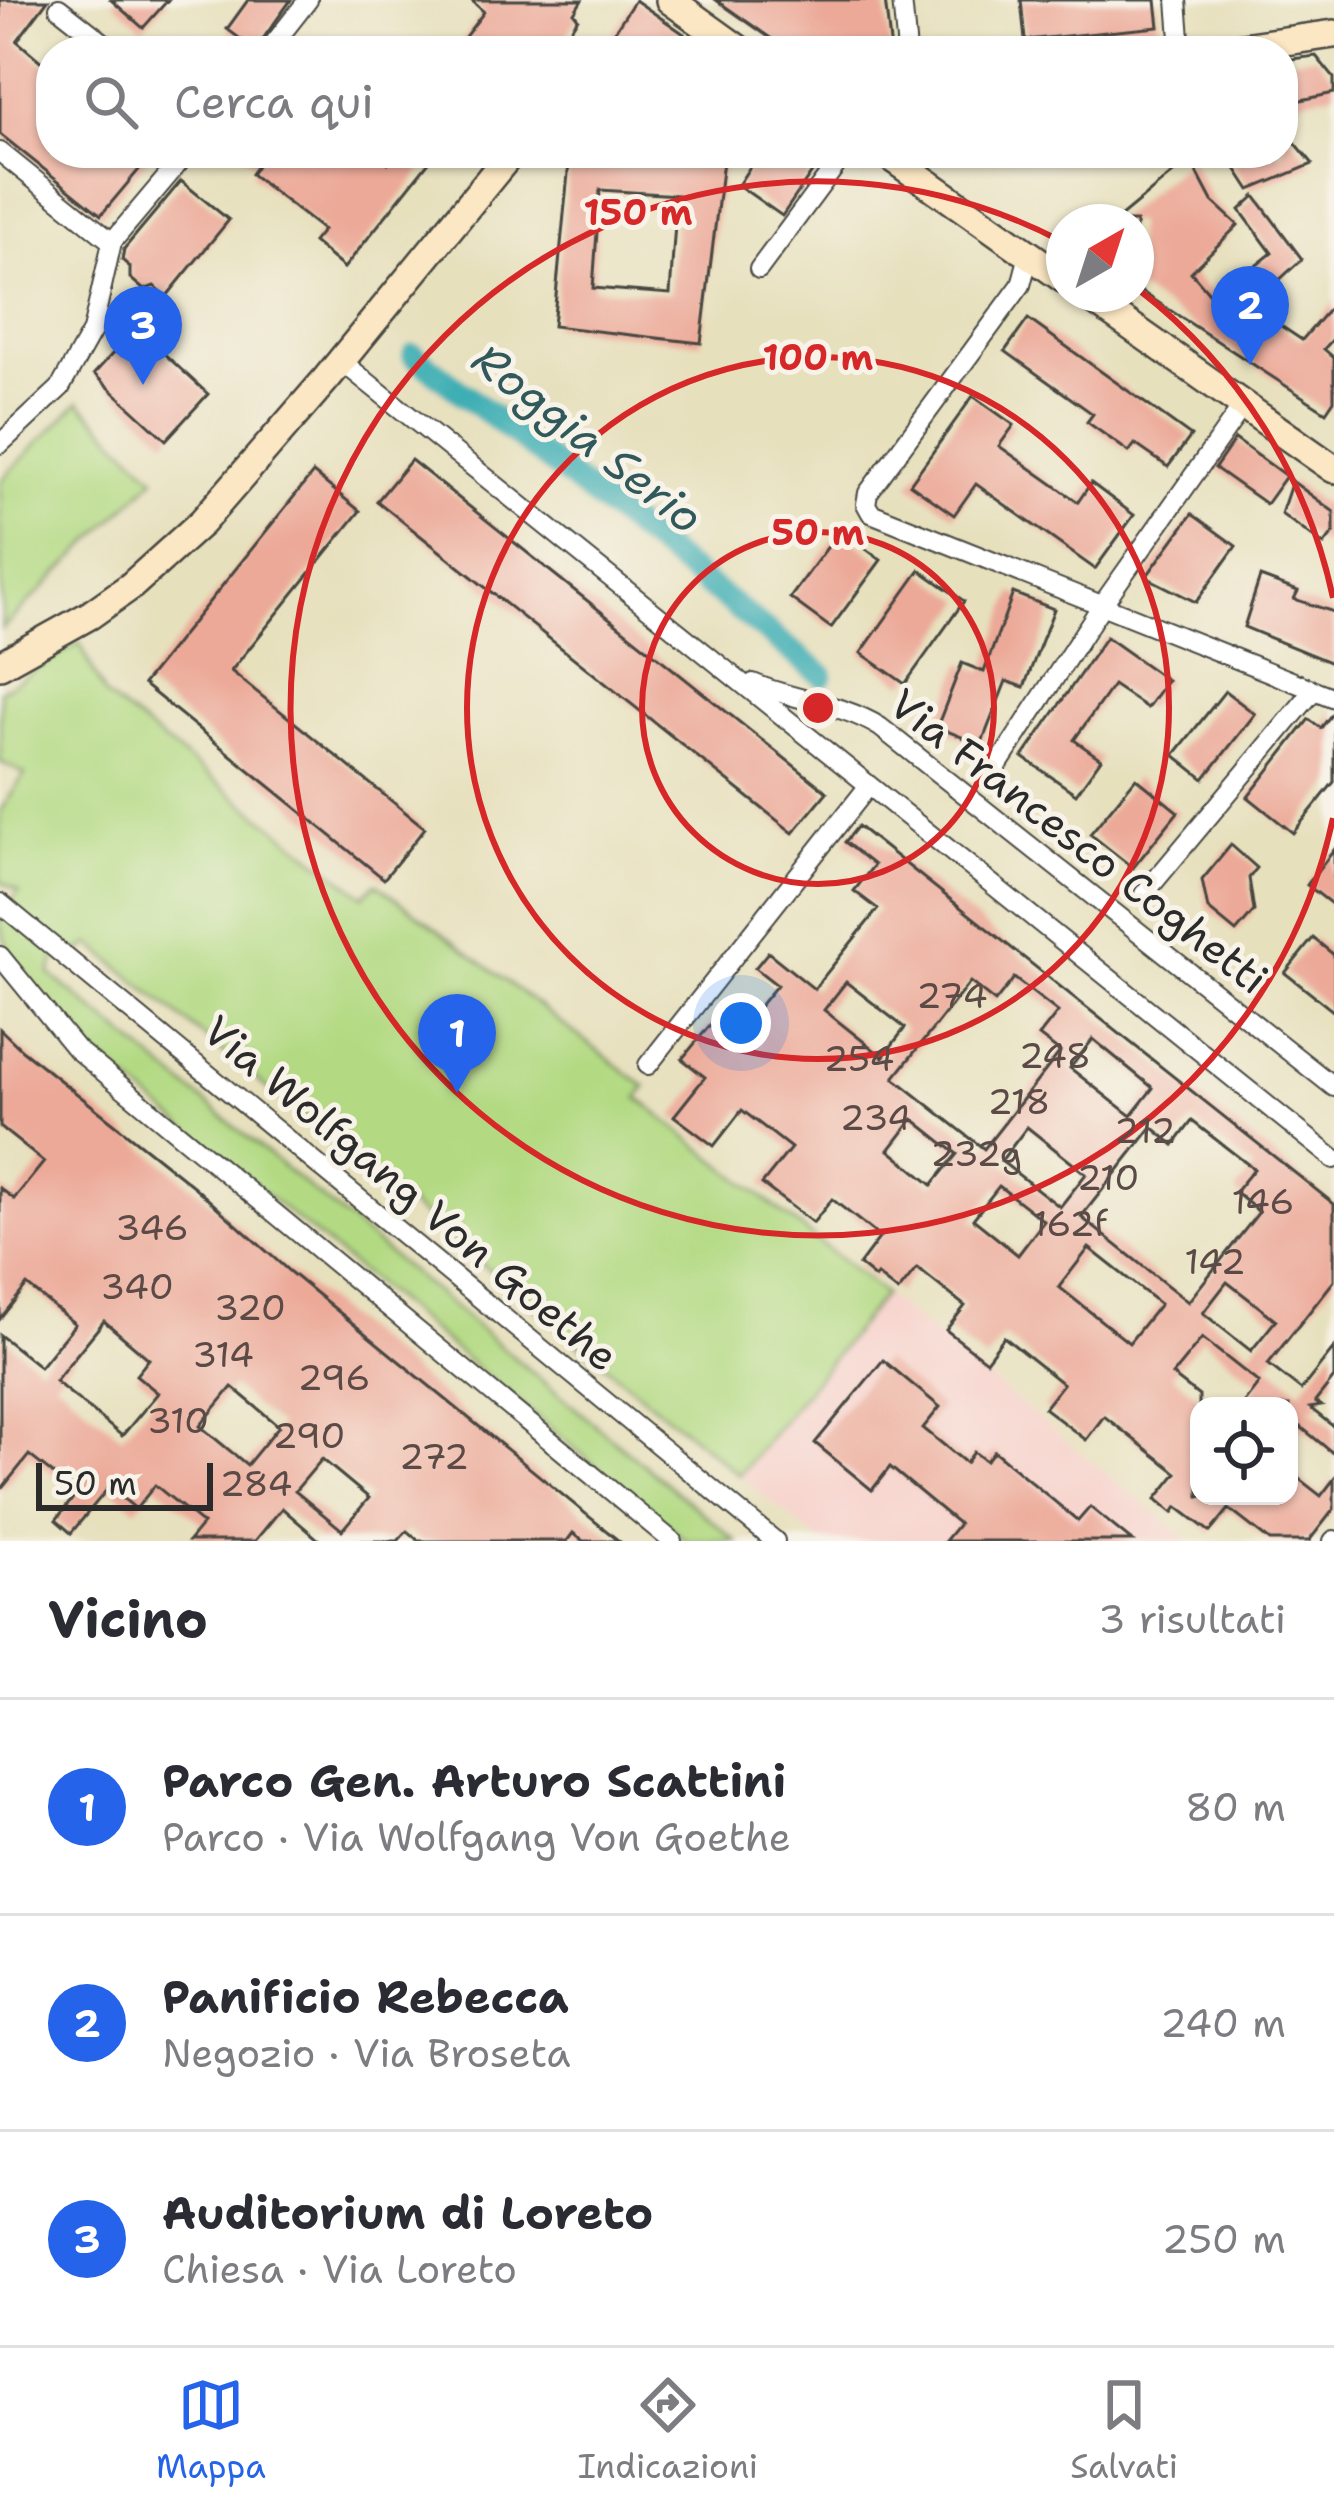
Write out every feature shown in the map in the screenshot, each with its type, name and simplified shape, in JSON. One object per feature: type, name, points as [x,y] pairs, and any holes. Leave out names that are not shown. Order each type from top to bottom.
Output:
[{"type":"street","points":[[280,36],[308,0]]},
{"type":"street","points":[[670,0],[707,36]]},
{"type":"street","points":[[902,0],[906,36]]},
{"type":"street","points":[[1177,0],[1180,36]]},
{"type":"street","points":[[59,8],[95,36]]},
{"type":"street","points":[[1298,39],[1334,34]]},
{"type":"street","points":[[0,152],[112,242]]},
{"type":"street","points":[[0,444],[60,388],[92,331],[112,242],[174,168]]},
{"type":"street","points":[[0,665],[90,615],[172,552],[340,361],[500,168]]},
{"type":"street","points":[[759,268],[834,168]]},
{"type":"street","points":[[911,168],[1046,267]]},
{"type":"street","points":[[1029,255],[1021,285],[868,493],[866,504],[871,513],[1334,698]]},
{"type":"street","points":[[1111,312],[1334,469]]},
{"type":"street","name":"Via Francesco Coghetti","points":[[340,361],[1334,1160]]},
{"type":"street","points":[[992,774],[1102,604],[1244,404]]},
{"type":"street","name":"Via Francesco Coghetti","points":[[728,673],[783,696],[861,715],[880,727],[1334,1087]]},
{"type":"street","points":[[1144,894],[1313,691]]},
{"type":"street","name":"Via Francesco Coghetti","points":[[817,742],[832,707]]},
{"type":"street","points":[[648,1065],[867,788]]},
{"type":"street","name":"Via Wolfgang Von Goethe","points":[[0,903],[775,1541]]},
{"type":"street","points":[[0,956],[76,1048],[672,1541]]},
{"type":"shaded area","points":[[884,1294],[1190,1541],[819,1541],[739,1475]]},
{"type":"green space","points":[[79,402],[155,478],[2,629],[0,481]]},
{"type":"green space","points":[[80,643],[105,696],[364,896],[376,883],[646,1087],[638,1098],[884,1294],[739,1475],[91,944],[55,957],[50,974],[736,1541],[687,1541],[76,1038],[28,980],[8,948],[0,914],[19,892],[0,881],[0,811],[25,774],[0,762],[0,691]]},
{"type":"building","points":[[0,0],[48,0],[17,41],[36,57],[36,163],[0,134]]},
{"type":"building","points":[[111,0],[168,0],[143,28]]},
{"type":"building","points":[[248,0],[291,0],[265,36],[236,36],[227,29]]},
{"type":"building","points":[[471,0],[582,0],[574,13],[578,18],[566,36],[466,36],[484,12]]},
{"type":"building","points":[[635,0],[684,34],[683,36],[611,36]]},
{"type":"building","points":[[716,0],[885,0],[889,36],[768,36]]},
{"type":"building","points":[[1021,0],[1156,0],[1159,27],[1025,36]]},
{"type":"building","points":[[1316,56],[1334,78],[1334,93],[1298,101],[1298,58]]},
{"type":"building","points":[[1298,146],[1313,164],[1250,190],[1236,168],[1298,168]]},
{"type":"building","points":[[42,168],[140,168],[101,215]]},
{"type":"building","points":[[256,168],[424,168],[344,268],[313,242],[323,230],[251,174]]},
{"type":"building","points":[[569,168],[722,168],[701,343],[553,326]],"holes":[[[600,190],[677,195],[670,294],[593,288]]]},
{"type":"building","points":[[749,168],[815,168],[782,216],[738,185]]},
{"type":"building","points":[[1179,168],[1195,168],[1212,201],[1238,225],[1191,272],[1214,299],[1272,253],[1240,210],[1255,196],[1302,259],[1251,306],[1302,340],[1334,303],[1334,338],[1324,349],[1334,358],[1334,400],[1326,412],[1154,300],[1154,204],[1136,204]]},
{"type":"building","points":[[181,181],[229,220],[166,297],[154,286],[144,290],[130,278],[130,267],[122,260],[124,249]]},
{"type":"building","points":[[1028,319],[1191,436],[1168,467],[1135,444],[1129,452],[1087,422],[1093,414],[1005,351]]},
{"type":"building","points":[[136,328],[208,394],[166,440],[94,374]]},
{"type":"building","points":[[973,396],[1014,425],[999,446],[1078,502],[1091,483],[1134,515],[1095,569],[976,484],[954,515],[910,484]]},
{"type":"building","points":[[1235,439],[1286,476],[1266,504],[1215,468]]},
{"type":"building","points":[[411,460],[827,792],[793,833],[377,501]]},
{"type":"building","points":[[313,473],[360,511],[231,671],[425,828],[384,879],[143,684]]},
{"type":"building","points":[[1292,481],[1334,512],[1334,532],[1324,545],[1281,514]]},
{"type":"building","points":[[1192,514],[1236,546],[1196,602],[1146,577]]},
{"type":"building","points":[[840,530],[881,560],[831,628],[790,598]]},
{"type":"building","points":[[920,570],[964,601],[905,684],[861,653]]},
{"type":"building","points":[[1260,577],[1298,591],[1294,599],[1334,612],[1334,664],[1244,627]]},
{"type":"building","points":[[1013,593],[1054,609],[1024,687],[1006,681],[981,745],[937,727],[962,663],[984,672]]},
{"type":"building","points":[[1106,637],[1167,680],[1147,708],[1113,685],[1074,740],[1101,759],[1076,794],[1023,757]]},
{"type":"building","points":[[1225,691],[1255,714],[1204,779],[1174,755]]},
{"type":"building","points":[[1334,711],[1334,782],[1293,833],[1248,797],[1309,719],[1321,728]]},
{"type":"building","points":[[1136,778],[1178,812],[1133,868],[1090,834]]},
{"type":"building","points":[[858,826],[1334,1204],[1334,1281],[1268,1364],[1301,1390],[1334,1348],[1334,1378],[1315,1402],[1321,1406],[1310,1408],[1334,1427],[1334,1454],[1301,1427],[1298,1431],[1298,1397],[1248,1397],[1259,1383],[1202,1338],[1172,1375],[1199,1396],[1190,1397],[1190,1505],[1298,1505],[1298,1478],[1321,1496],[1334,1479],[1334,1509],[1309,1541],[1270,1541],[1229,1509],[1210,1532],[1177,1507],[1173,1513],[1156,1499],[1177,1473],[1104,1416],[1086,1440],[1044,1408],[1063,1384],[1004,1337],[986,1361],[946,1330],[965,1306],[917,1268],[898,1292],[877,1275],[875,1278],[859,1265],[880,1237],[832,1199],[813,1223],[762,1184],[791,1148],[742,1110],[714,1146],[674,1116],[705,1077],[682,1059],[729,1002],[750,1018],[777,985],[755,968],[768,952],[814,989],[878,909],[854,891],[874,865],[845,842]],"holes":[[[1014,978],[1058,1012],[1039,1036],[1060,1052],[984,1149],[894,1078],[970,982],[995,1002]],[[846,982],[905,1028],[883,1057],[824,1010]],[[1093,1039],[1153,1088],[1131,1116],[1070,1068]],[[913,1119],[957,1154],[932,1185],[889,1150]],[[1192,1121],[1254,1169],[1235,1192],[1259,1212],[1188,1302],[1081,1217],[1152,1127],[1174,1145]],[[1027,1127],[1086,1174],[1060,1207],[1001,1161]],[[999,1186],[1044,1221],[1018,1255],[973,1219]],[[1089,1248],[1160,1304],[1129,1343],[1059,1287]],[[1227,1282],[1276,1320],[1251,1351],[1203,1313]]]},
{"type":"building","points":[[1231,845],[1257,868],[1249,878],[1254,911],[1236,932],[1208,909],[1202,880]]},
{"type":"building","points":[[1334,850],[1334,906],[1307,885]]},
{"type":"building","points":[[1313,938],[1334,955],[1334,1012],[1285,973]]},
{"type":"building","points":[[0,1029],[619,1541],[583,1541],[573,1533],[567,1541],[419,1541],[407,1531],[398,1541],[320,1541],[282,1508],[255,1541],[189,1541],[203,1524],[155,1485],[136,1509],[109,1487],[71,1533],[56,1520],[77,1493],[29,1455],[0,1491],[0,1335],[40,1367],[75,1324],[27,1285],[0,1319],[0,1188],[14,1199],[44,1162],[0,1127]],"holes":[[[104,1321],[149,1359],[136,1375],[158,1393],[122,1436],[55,1381]],[[232,1387],[279,1426],[247,1465],[200,1426]],[[322,1459],[369,1498],[342,1530],[295,1491]]]},
{"type":"building","points":[[883,1360],[940,1407],[923,1428],[966,1463],[974,1452],[986,1461],[994,1451],[1078,1521],[1090,1507],[1132,1541],[945,1541],[959,1524],[890,1467],[872,1490],[815,1443]]},
{"type":"waterway","name":"Roggia Serio","points":[[414,355],[822,675]]},
{"type":"place","name":"Panificio Rebecca","points":[[1250,365]]},
{"type":"place","name":"Auditorium di Loreto","points":[[143,385]]},
{"type":"place","name":"Parco Gen. Arturo Scattini","points":[[457,1093]]}]
